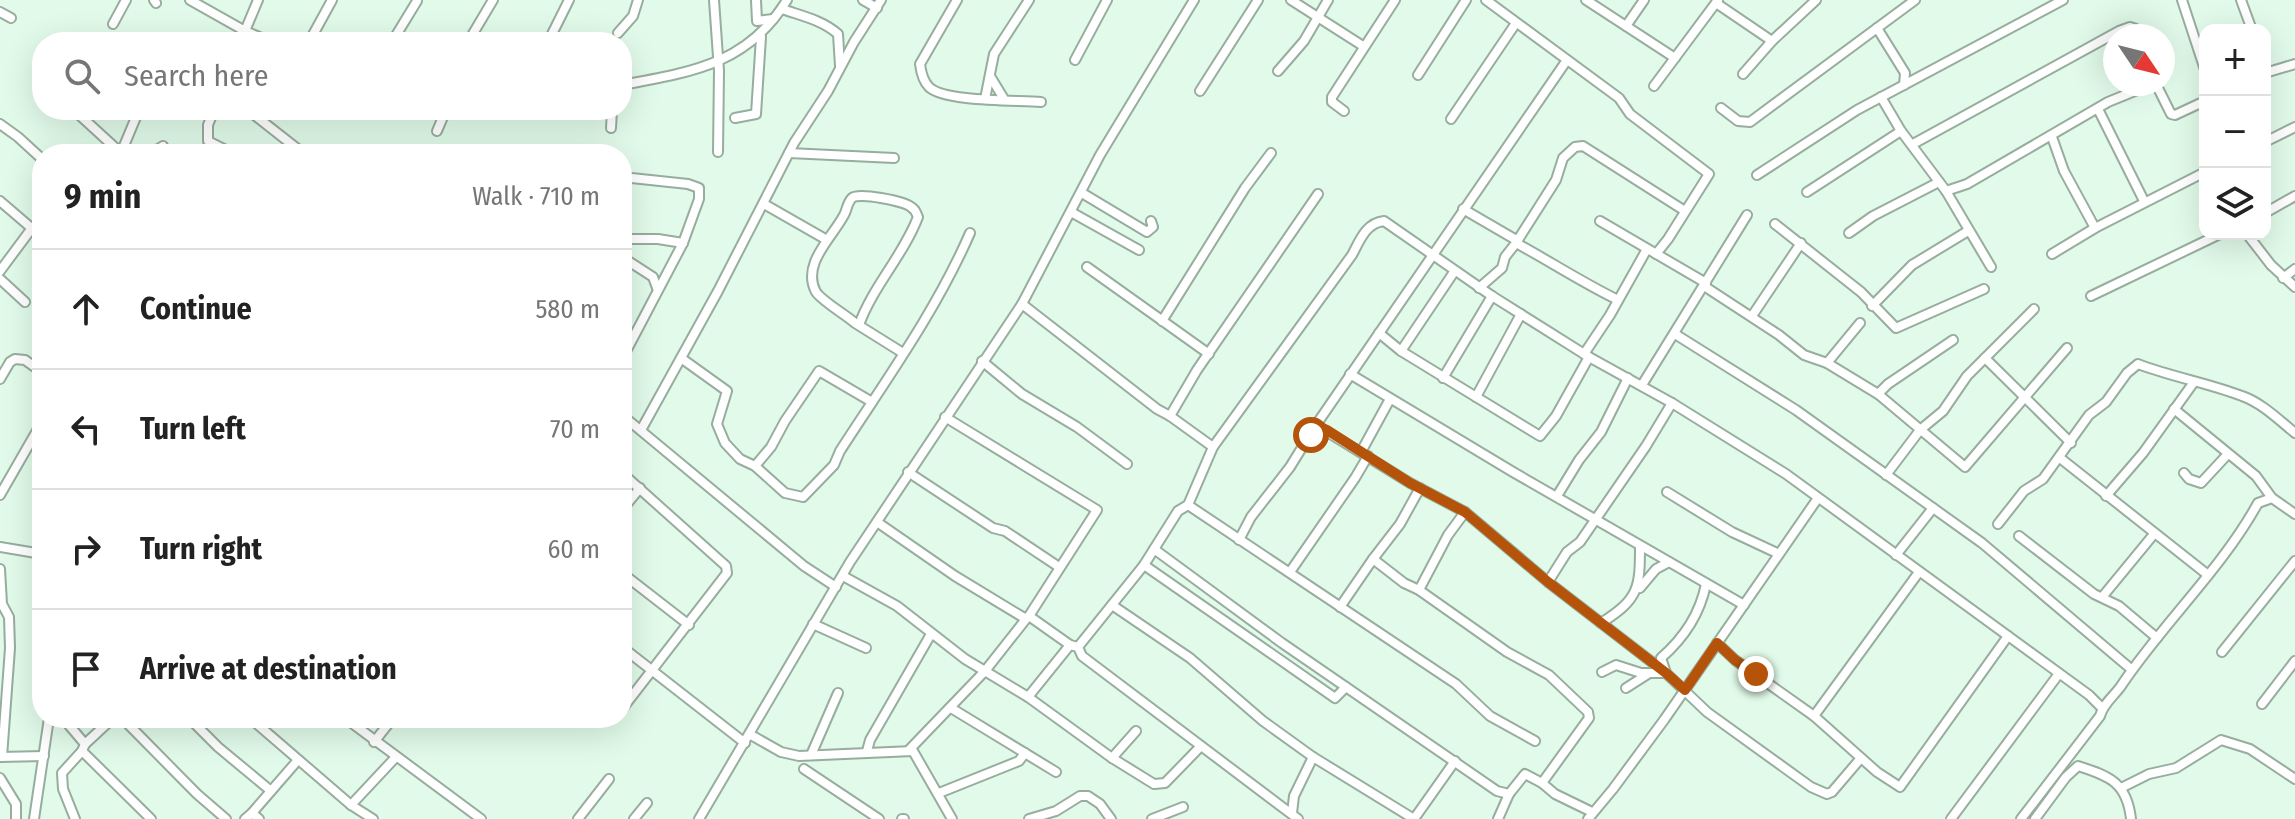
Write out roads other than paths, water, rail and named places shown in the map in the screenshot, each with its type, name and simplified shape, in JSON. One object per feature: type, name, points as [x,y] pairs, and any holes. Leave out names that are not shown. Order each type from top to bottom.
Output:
[{"type":"street","points":[[113,24],[126,0]]},
{"type":"street","points":[[190,0],[245,31],[258,0]]},
{"type":"street","points":[[314,32],[332,0]]},
{"type":"street","points":[[474,32],[493,0]]},
{"type":"street","points":[[553,32],[569,0]]},
{"type":"street","points":[[619,32],[633,16],[638,0]]},
{"type":"street","points":[[714,0],[718,152]]},
{"type":"street","points":[[758,0],[756,19],[759,22],[773,19]]},
{"type":"street","points":[[632,82],[734,55],[761,37],[787,0]]},
{"type":"street","points":[[641,430],[789,153],[879,4],[863,0]]},
{"type":"street","points":[[955,0],[920,64],[921,74],[929,88],[946,96],[1041,102]]},
{"type":"street","points":[[985,99],[994,54],[1029,0]]},
{"type":"street","points":[[1075,60],[1107,0]]},
{"type":"street","points":[[699,819],[813,624],[908,472],[1022,304],[1100,155],[1194,0]]},
{"type":"street","points":[[1200,91],[1258,0]]},
{"type":"street","points":[[1291,0],[1363,46]]},
{"type":"street","points":[[1278,71],[1304,41],[1328,0]]},
{"type":"street","points":[[1344,111],[1332,102],[1332,97],[1395,0]]},
{"type":"street","points":[[1418,75],[1466,0]]},
{"type":"street","points":[[1486,0],[1497,4],[1516,23],[1619,98],[1630,114],[1709,174],[1656,254]]},
{"type":"street","points":[[1586,0],[1675,58]]},
{"type":"street","points":[[1626,26],[1644,0]]},
{"type":"street","points":[[1743,74],[1772,41],[1816,0]]},
{"type":"street","points":[[1721,108],[1738,121],[1750,122],[1915,0]]},
{"type":"street","points":[[1757,175],[1881,97],[2063,0]]},
{"type":"street","points":[[2182,0],[2199,52]]},
{"type":"street","points":[[2241,0],[2250,24]]},
{"type":"street","points":[[398,32],[417,1]]},
{"type":"street","points":[[1654,86],[1717,2],[1772,41]]},
{"type":"street","points":[[782,9],[804,18],[817,19],[838,34],[840,70]]},
{"type":"street","points":[[0,12],[11,18]]},
{"type":"street","points":[[1451,119],[1516,23]]},
{"type":"street","points":[[1877,28],[1905,73],[1904,85]]},
{"type":"street","points":[[735,118],[756,114],[761,37]]},
{"type":"street","points":[[1913,144],[2103,40]]},
{"type":"street","points":[[1239,540],[1251,517],[1290,467],[1350,374],[1567,60]]},
{"type":"street","points":[[2271,69],[2295,64]]},
{"type":"street","points":[[989,76],[1004,99]]},
{"type":"street","points":[[1946,191],[1967,184],[2121,96]]},
{"type":"street","points":[[2161,96],[2171,114],[2175,115],[2199,104]]},
{"type":"street","points":[[1881,97],[1901,131],[1946,191],[1991,267]]},
{"type":"street","points":[[2098,109],[2144,201]]},
{"type":"street","points":[[85,120],[111,144]]},
{"type":"street","points":[[126,144],[135,120]]},
{"type":"street","points":[[210,120],[208,141],[212,144]]},
{"type":"street","points":[[261,120],[291,144]]},
{"type":"street","points":[[437,131],[442,120]]},
{"type":"street","points":[[611,120],[611,128]]},
{"type":"street","points":[[0,124],[32,150]]},
{"type":"street","points":[[2271,139],[2295,127]]},
{"type":"street","points":[[1807,192],[1901,131]]},
{"type":"street","points":[[2052,137],[2064,171],[2095,228]]},
{"type":"street","points":[[1479,288],[1498,272],[1556,180],[1563,158],[1579,146],[1685,211]]},
{"type":"street","points":[[789,153],[894,158]]},
{"type":"street","points":[[1162,321],[1245,188],[1271,153]]},
{"type":"street","points":[[2052,254],[2144,201],[2199,175]]},
{"type":"street","points":[[632,178],[699,188],[699,199],[683,243],[632,339]]},
{"type":"street","points":[[1849,233],[1873,216],[1939,182]]},
{"type":"street","points":[[1082,193],[1147,232],[1153,227],[1151,221]]},
{"type":"street","points":[[1170,416],[1191,379],[1318,194]]},
{"type":"street","points":[[859,325],[875,287],[889,270],[918,217],[907,204],[856,196],[827,240],[812,272],[821,298],[859,325],[903,353]]},
{"type":"street","points":[[0,201],[32,228],[0,271]]},
{"type":"street","points":[[2271,210],[2293,201]]},
{"type":"street","points":[[764,204],[827,240]]},
{"type":"street","points":[[1463,209],[1560,267],[1574,279],[1618,300]]},
{"type":"street","points":[[1071,212],[1139,250]]},
{"type":"street","points":[[1642,385],[1747,215]]},
{"type":"street","points":[[1028,697],[1144,565],[1178,511],[1188,505],[1213,447],[1372,225],[1384,221],[1479,288],[1777,468],[2089,695],[2102,708]]},
{"type":"street","points":[[1600,221],[1705,285],[1804,355],[1827,363],[1878,394],[1965,467],[2067,348]]},
{"type":"street","points":[[1775,224],[1861,292],[1892,325],[1900,328],[1984,289]]},
{"type":"street","points":[[1872,306],[1912,265],[1968,231]]},
{"type":"street","points":[[681,358],[727,391],[717,424],[720,434],[740,459],[755,466],[785,493],[803,497],[834,465],[949,278],[970,233]]},
{"type":"street","points":[[632,239],[683,243]]},
{"type":"street","points":[[2091,296],[2208,240]]},
{"type":"street","points":[[2252,240],[2283,278],[2295,287]]},
{"type":"street","points":[[1752,316],[1801,243]]},
{"type":"street","points":[[1379,333],[1443,378],[1540,436],[1556,416],[1586,355],[1647,249]]},
{"type":"street","points":[[632,263],[653,277],[657,288]]},
{"type":"street","points":[[1087,267],[1209,354]]},
{"type":"street","points":[[2283,278],[2295,269]]},
{"type":"street","points":[[1401,351],[1454,272]]},
{"type":"street","points":[[0,279],[25,302]]},
{"type":"street","points":[[1443,378],[1492,296]]},
{"type":"street","points":[[1022,304],[1149,403],[1213,447]]},
{"type":"street","points":[[1886,475],[1920,430],[1943,411],[1962,382],[2034,309]]},
{"type":"street","points":[[1476,397],[1521,314]]},
{"type":"street","points":[[1827,363],[1860,323]]},
{"type":"street","points":[[1675,334],[1796,410],[1982,543],[2131,669]]},
{"type":"street","points":[[1878,394],[1953,340]]},
{"type":"street","points":[[0,379],[10,362],[19,358],[32,366]]},
{"type":"street","points":[[1985,358],[2071,443]]},
{"type":"street","points":[[982,361],[1022,394],[1077,427],[1127,464]]},
{"type":"street","points":[[1998,524],[2024,491],[2043,479],[2089,415],[2106,402],[2127,373],[2138,364],[2242,395],[2295,433]]},
{"type":"street","points":[[755,466],[771,447],[819,371],[872,402]]},
{"type":"street","points":[[1350,374],[1744,605]]},
{"type":"street","points":[[1557,496],[1601,432],[1628,378]]},
{"type":"street","points":[[2106,496],[2143,453],[2194,382]]},
{"type":"street","points":[[1290,572],[1364,454],[1390,399]]},
{"type":"street","points":[[1548,582],[1646,446],[1672,403]]},
{"type":"street","points":[[2174,409],[2256,476],[2272,498],[2295,514]]},
{"type":"street","points":[[909,750],[985,671],[1027,618],[1097,510],[945,417]]},
{"type":"street","points":[[632,423],[804,566],[836,587]]},
{"type":"street","points":[[1316,425],[1465,512],[1548,582],[1666,673],[1707,712],[1822,793],[1832,792],[1861,758]]},
{"type":"street","points":[[0,495],[32,439]]},
{"type":"street","points":[[2184,473],[2189,479],[2201,483],[2227,455]]},
{"type":"street","points":[[2060,458],[2208,575]]},
{"type":"street","points":[[908,472],[1059,567]]},
{"type":"street","points":[[632,481],[727,570],[689,625],[632,697]]},
{"type":"street","points":[[632,498],[640,488]]},
{"type":"street","points":[[1340,607],[1400,524],[1420,488]]},
{"type":"street","points":[[1667,492],[1732,532],[1779,554]]},
{"type":"street","points":[[1498,819],[1509,794],[1525,774],[1590,816],[1685,690],[1818,498]]},
{"type":"street","points":[[2021,819],[2100,716],[2102,708],[2131,669],[2237,541],[2258,503],[2272,498]]},
{"type":"street","points":[[1188,505],[1456,684],[1490,716],[1535,741]]},
{"type":"street","points":[[1896,555],[1933,508]]},
{"type":"street","points":[[1419,590],[1448,535],[1465,512]]},
{"type":"street","points":[[877,522],[955,576],[1074,646],[1082,656],[1295,816]]},
{"type":"street","points":[[2103,596],[2154,534]]},
{"type":"street","points":[[2019,536],[2094,594],[2119,606],[2157,638]]},
{"type":"street","points":[[1601,623],[1621,609],[1635,591],[1640,579],[1640,546]]},
{"type":"street","points":[[0,547],[32,552]]},
{"type":"street","points":[[1154,549],[1346,687],[1497,791],[1509,794]]},
{"type":"street","points":[[1373,559],[1507,652],[1549,675],[1588,712],[1589,718],[1542,783]]},
{"type":"street","points":[[2222,652],[2295,561]]},
{"type":"street","points":[[1635,591],[1656,569],[1669,562]]},
{"type":"street","points":[[1144,565],[1335,698],[1346,687]]},
{"type":"street","points":[[0,569],[1,605],[10,625],[9,668],[2,695],[1,757],[44,756]]},
{"type":"street","points":[[1814,716],[1919,572]]},
{"type":"street","points":[[843,576],[897,606],[931,634],[1028,697],[1112,758],[1160,785],[1201,746]]},
{"type":"street","points":[[632,581],[689,625]]},
{"type":"street","points":[[1666,673],[1661,658],[1681,640],[1702,602],[1706,584]]},
{"type":"street","points":[[1112,605],[1190,658],[1263,721],[1313,757],[1414,819],[1455,761]]},
{"type":"street","points":[[813,624],[866,648]]},
{"type":"street","points":[[867,751],[870,740],[931,634]]},
{"type":"street","points":[[1717,643],[1735,660],[1814,716],[1861,758],[1900,787],[2008,636]]},
{"type":"street","points":[[632,655],[748,739],[781,752],[811,755],[909,750],[917,754],[952,819]]},
{"type":"street","points":[[2262,704],[2295,661]]},
{"type":"street","points":[[1602,672],[1616,665],[1650,674]]},
{"type":"street","points":[[1626,688],[1643,675],[1666,673]]},
{"type":"street","points":[[1951,819],[2058,675]]},
{"type":"street","points":[[811,755],[838,693]]},
{"type":"street","points":[[951,708],[1056,772]]},
{"type":"street","points":[[34,819],[48,728]]},
{"type":"street","points":[[70,728],[84,748],[151,819]]},
{"type":"street","points":[[75,819],[63,789],[62,773],[103,728]]},
{"type":"street","points":[[132,728],[185,783],[226,819]]},
{"type":"street","points":[[199,728],[271,791]]},
{"type":"street","points":[[261,728],[351,805],[373,819]]},
{"type":"street","points":[[357,728],[481,819]]},
{"type":"street","points":[[374,742],[385,728]]},
{"type":"street","points":[[1112,758],[1136,731]]},
{"type":"street","points":[[2121,788],[2149,774],[2176,768],[2221,740],[2250,749],[2295,779]]},
{"type":"street","points":[[939,793],[1019,761],[1025,753]]},
{"type":"street","points":[[1295,816],[1294,796],[1313,757]]},
{"type":"street","points":[[351,805],[395,758]]},
{"type":"street","points":[[252,817],[298,760]]},
{"type":"street","points":[[2035,819],[2078,766],[2104,774],[2121,788],[2130,805],[2131,819]]},
{"type":"street","points":[[804,769],[879,819]]},
{"type":"street","points":[[0,778],[16,804],[16,819]]},
{"type":"street","points":[[578,819],[609,779]]},
{"type":"street","points":[[1029,819],[1056,811],[1080,796],[1088,796],[1100,804],[1111,819]]},
{"type":"street","points":[[634,819],[647,803]]},
{"type":"street","points":[[1152,819],[1183,807]]}]
